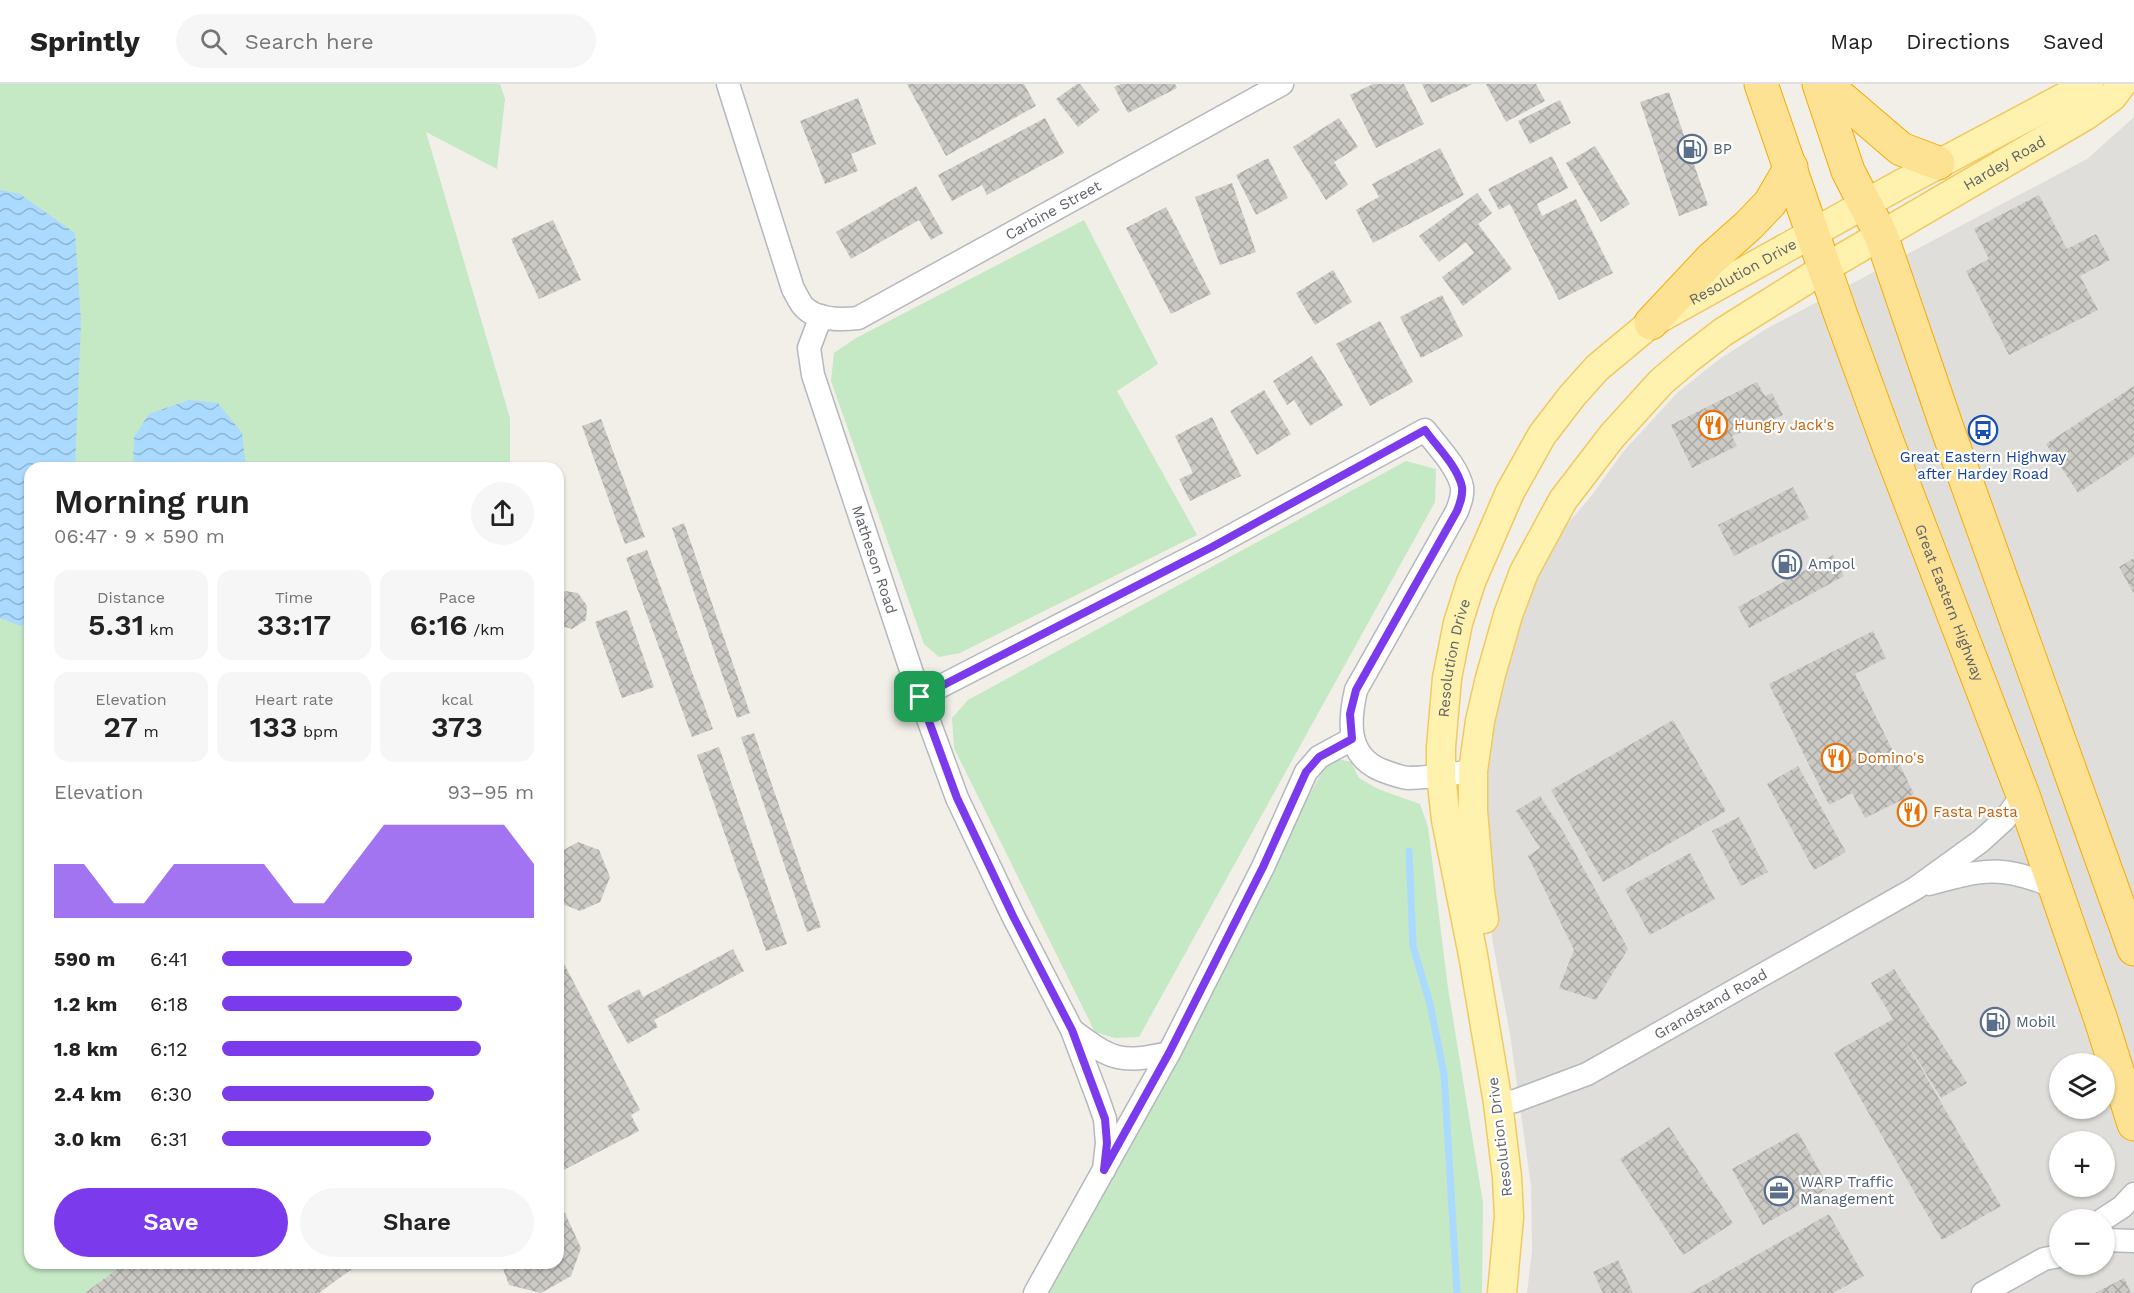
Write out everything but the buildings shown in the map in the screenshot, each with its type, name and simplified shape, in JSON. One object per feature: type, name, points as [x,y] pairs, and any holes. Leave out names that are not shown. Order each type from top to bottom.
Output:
[{"type":"highway","name":"Great Eastern Highway","points":[[1761,84],[1888,444],[2023,795],[2134,1124]]},
{"type":"highway","points":[[1819,84],[1848,171],[1881,235],[1946,425],[2134,949]]},
{"type":"highway","points":[[1825,84],[1901,149],[1938,163]]},
{"type":"highway","points":[[1651,323],[1711,259],[1749,225],[1770,202],[1791,167]]},
{"type":"main road","name":"Hardey Road","points":[[1864,204],[2089,84]]},
{"type":"main road","name":"Hardey Road","points":[[1881,235],[2085,116],[2112,97],[2122,84]]},
{"type":"main road","name":"Resolution Drive","points":[[1521,1293],[1526,1231],[1525,1190],[1473,955],[1446,820],[1441,775],[1443,717],[1454,641],[1471,582],[1490,534],[1528,458],[1572,396],[1598,368],[1651,323],[1864,204]]},
{"type":"main road","name":"Resolution Drive","points":[[1502,1293],[1509,1217],[1507,1102],[1480,892],[1473,812],[1473,771],[1487,689],[1508,615],[1524,572],[1563,500],[1612,436],[1661,382],[1688,358],[1724,332],[1881,235]]},
{"type":"street","points":[[728,84],[793,289],[803,307],[821,316]]},
{"type":"street","name":"Carbine Street","points":[[821,316],[840,320],[858,318],[1282,84]]},
{"type":"street","name":"Matheson Road","points":[[821,316],[809,348],[813,375],[920,697],[957,798],[1013,916],[1072,1030],[1105,1119],[1107,1143],[1104,1170]]},
{"type":"street","points":[[920,697],[1212,547],[1425,430],[1458,476],[1462,488],[1462,499],[1356,690],[1350,714],[1352,739],[1361,756],[1372,766],[1406,778],[1473,771]]},
{"type":"street","points":[[1035,1293],[1169,1053],[1263,867],[1306,772],[1319,757],[1352,739]]},
{"type":"street","name":"Grandstand Road","points":[[1507,1102],[1587,1074],[1916,888],[1981,840],[2004,820],[2023,795]]},
{"type":"street","name":"Grandstand Road","points":[[1916,888],[1992,870],[2018,873],[2055,887]]},
{"type":"street","name":"Matheson Road","points":[[1072,1030],[1097,1048],[1118,1059],[1142,1059],[1169,1053]]},
{"type":"street","points":[[2115,1212],[2134,1194]]},
{"type":"street","points":[[2115,1239],[2134,1242]]},
{"type":"street","points":[[1983,1293],[2049,1260]]},
{"type":"shaded area","points":[[2134,117],[2134,1293],[1527,1293],[1532,1250],[1531,1186],[1510,1034],[1493,944],[1477,810],[1489,731],[1512,632],[1559,534],[1592,495],[1623,452],[1678,392],[1721,358],[1766,329],[2087,159]]},
{"type":"green space","points":[[0,84],[500,84],[505,99],[497,169],[426,132],[510,418],[510,462],[24,462],[24,1269],[117,1269],[85,1293],[0,1293]]},
{"type":"green space","points":[[1084,220],[1158,364],[1117,391],[1197,535],[960,653],[939,657],[924,644],[831,381],[834,353],[856,338]]},
{"type":"green space","points":[[1406,461],[1436,469],[1435,502],[1139,1037],[1115,1038],[1095,1032],[954,748],[952,718],[968,700]]},
{"type":"green space","points":[[1333,758],[1351,762],[1359,778],[1378,789],[1420,804],[1428,827],[1448,988],[1483,1203],[1482,1293],[1035,1293],[1324,768]]},
{"type":"water","points":[[0,190],[20,194],[75,233],[81,321],[75,462],[24,462],[24,625],[21,626],[0,618]]},
{"type":"water","points":[[189,400],[218,403],[242,433],[245,462],[133,462],[134,437],[149,414]]},
{"type":"waterway","points":[[1409,851],[1413,946],[1430,1004],[1444,1074],[1457,1293]]},
{"type":"place","name":"BP","points":[[1692,149]]},
{"type":"place","name":"Hungry Jack's","points":[[1713,425]]},
{"type":"place","name":"Great Eastern Highway after Hardey Road","points":[[1983,430]]},
{"type":"place","name":"Ampol","points":[[1787,564]]},
{"type":"place","name":"Domino's","points":[[1836,758]]},
{"type":"place","name":"Fasta Pasta","points":[[1912,812]]},
{"type":"place","name":"Mobil","points":[[1995,1022]]},
{"type":"place","name":"WARP Traffic Management","points":[[1779,1191]]},
{"type":"route","points":[[1425,430],[1458,476],[1462,488],[1462,499],[1457,511],[1356,690],[1350,714],[1352,739],[1319,757],[1306,772],[1263,867],[1169,1053],[1104,1170],[1107,1143],[1105,1119],[1072,1030],[1013,916],[957,798],[920,697],[1212,547],[1425,430]]}]
